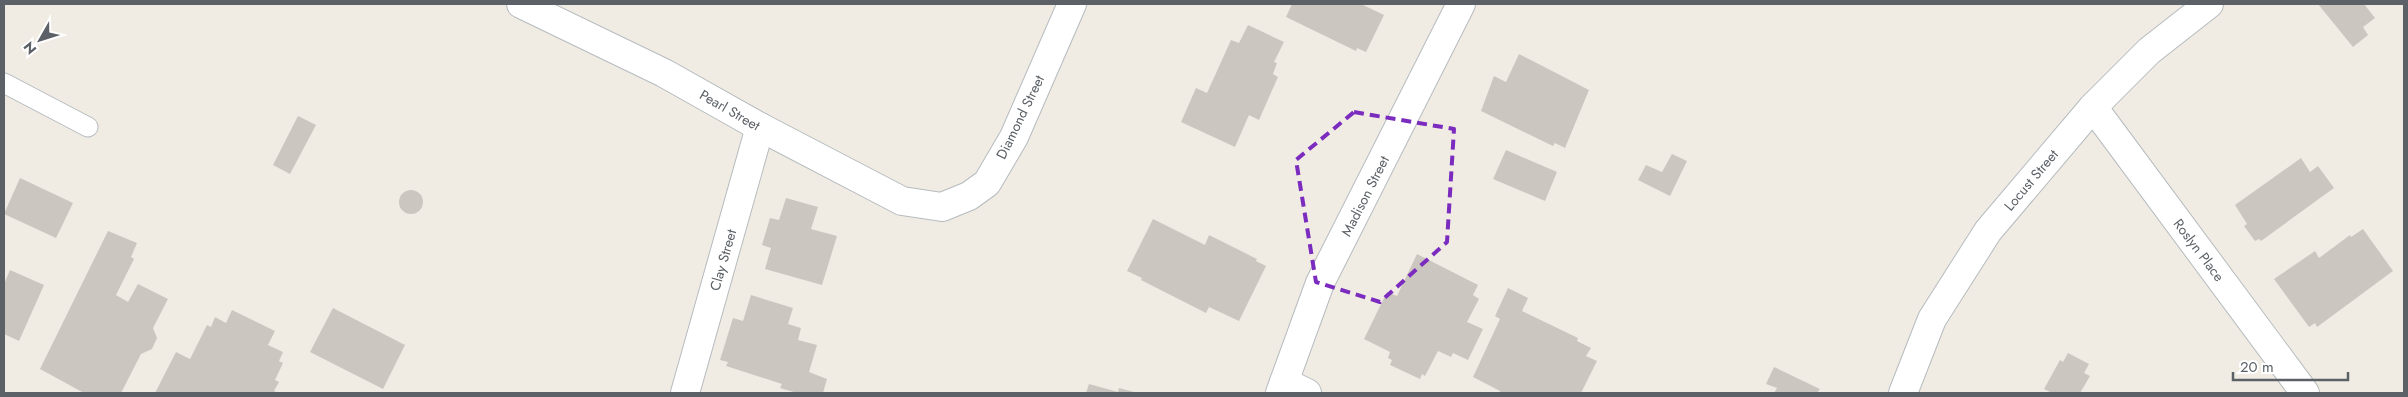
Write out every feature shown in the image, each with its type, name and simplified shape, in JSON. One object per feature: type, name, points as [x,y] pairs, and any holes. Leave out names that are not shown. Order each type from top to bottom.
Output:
[{"type":"street","name":"Pearl Street","points":[[521,4],[664,73],[760,127],[902,201],[942,207]]},
{"type":"street","name":"Diamond Street","points":[[942,207],[969,196],[987,183],[1014,137],[1072,4]]},
{"type":"street","name":"Madison Street","points":[[1290,389],[1320,284],[1461,4]]},
{"type":"street","name":"Locust Street","points":[[1903,393],[1932,319],[1988,231],[2093,107],[2149,51],[2210,4]]},
{"type":"street","name":"Roslyn Place","points":[[2093,107],[2305,393]]},
{"type":"street","name":"Clay Street","points":[[685,393],[760,127]]},
{"type":"lane","points":[[4,83],[88,127]]},
{"type":"highlighted area","points":[[1354,112],[1454,129],[1447,242],[1380,302],[1316,282],[1296,160]]},
{"type":"building","points":[[1292,4],[1361,4],[1384,15],[1366,52],[1357,48],[1356,51],[1286,17]]},
{"type":"building","points":[[2318,4],[2364,4],[2375,18],[2363,27],[2368,35],[2353,47]]},
{"type":"building","points":[[1248,25],[1284,42],[1274,62],[1277,63],[1273,74],[1278,77],[1259,120],[1249,115],[1235,147],[1181,122],[1196,88],[1207,93],[1231,40],[1239,43]]},
{"type":"building","points":[[1519,54],[1589,90],[1565,148],[1555,143],[1553,146],[1481,111],[1494,76],[1506,82]]},
{"type":"building","points":[[298,116],[316,125],[290,174],[273,165]]},
{"type":"building","points":[[1506,150],[1557,172],[1545,201],[1493,179]]},
{"type":"building","points":[[1672,154],[1687,161],[1670,196],[1638,180],[1646,165],[1662,172]]},
{"type":"building","points":[[2301,158],[2310,172],[2318,166],[2334,188],[2261,241],[2259,239],[2255,241],[2244,226],[2247,224],[2235,205]]},
{"type":"building","points":[[20,178],[73,203],[56,238],[4,214]]},
{"type":"building","points":[[411,190],[420,193],[423,202],[420,211],[411,214],[402,211],[399,202],[402,193]]},
{"type":"building","points":[[786,198],[818,207],[811,229],[837,236],[822,285],[765,269],[771,248],[762,245],[770,218],[779,220]]},
{"type":"building","points":[[1153,219],[1205,245],[1209,235],[1257,259],[1256,261],[1266,266],[1239,321],[1209,307],[1206,313],[1127,271]]},
{"type":"building","points":[[2363,229],[2393,271],[2317,327],[2315,323],[2309,327],[2274,279],[2315,251],[2319,258],[2350,235],[2351,237]]},
{"type":"building","points":[[108,231],[137,243],[131,257],[134,259],[116,295],[128,302],[138,284],[168,299],[153,328],[157,338],[152,349],[141,354],[121,393],[84,393],[40,369]]},
{"type":"building","points":[[1417,254],[1478,285],[1473,295],[1479,299],[1467,322],[1483,329],[1468,360],[1453,353],[1451,357],[1438,351],[1425,376],[1422,374],[1420,379],[1390,365],[1392,360],[1388,358],[1390,352],[1364,339],[1387,292],[1397,296]]},
{"type":"building","points":[[10,270],[44,285],[19,341],[4,334],[4,284]]},
{"type":"building","points":[[1508,288],[1528,298],[1522,311],[1578,338],[1577,341],[1591,348],[1586,356],[1597,361],[1581,393],[1499,393],[1500,391],[1473,377],[1500,319],[1495,316]]},
{"type":"building","points":[[751,295],[793,308],[788,324],[801,328],[798,340],[817,345],[809,372],[827,379],[823,393],[797,393],[780,388],[782,384],[726,366],[728,362],[720,360],[733,318],[743,321]]},
{"type":"building","points":[[333,308],[405,345],[383,389],[310,352]]},
{"type":"building","points":[[232,310],[275,331],[268,345],[283,352],[279,361],[283,363],[275,380],[279,382],[274,391],[278,393],[155,393],[176,352],[190,359],[207,325],[211,327],[215,317],[226,323]]},
{"type":"building","points":[[2068,353],[2089,364],[2084,373],[2090,376],[2080,393],[2052,393],[2044,389],[2060,360],[2063,362]]},
{"type":"building","points":[[1774,367],[1820,389],[1817,393],[1774,393],[1777,388],[1766,384]]},
{"type":"building","points":[[1089,384],[1118,392],[1119,388],[1138,393],[1086,393]]}]
